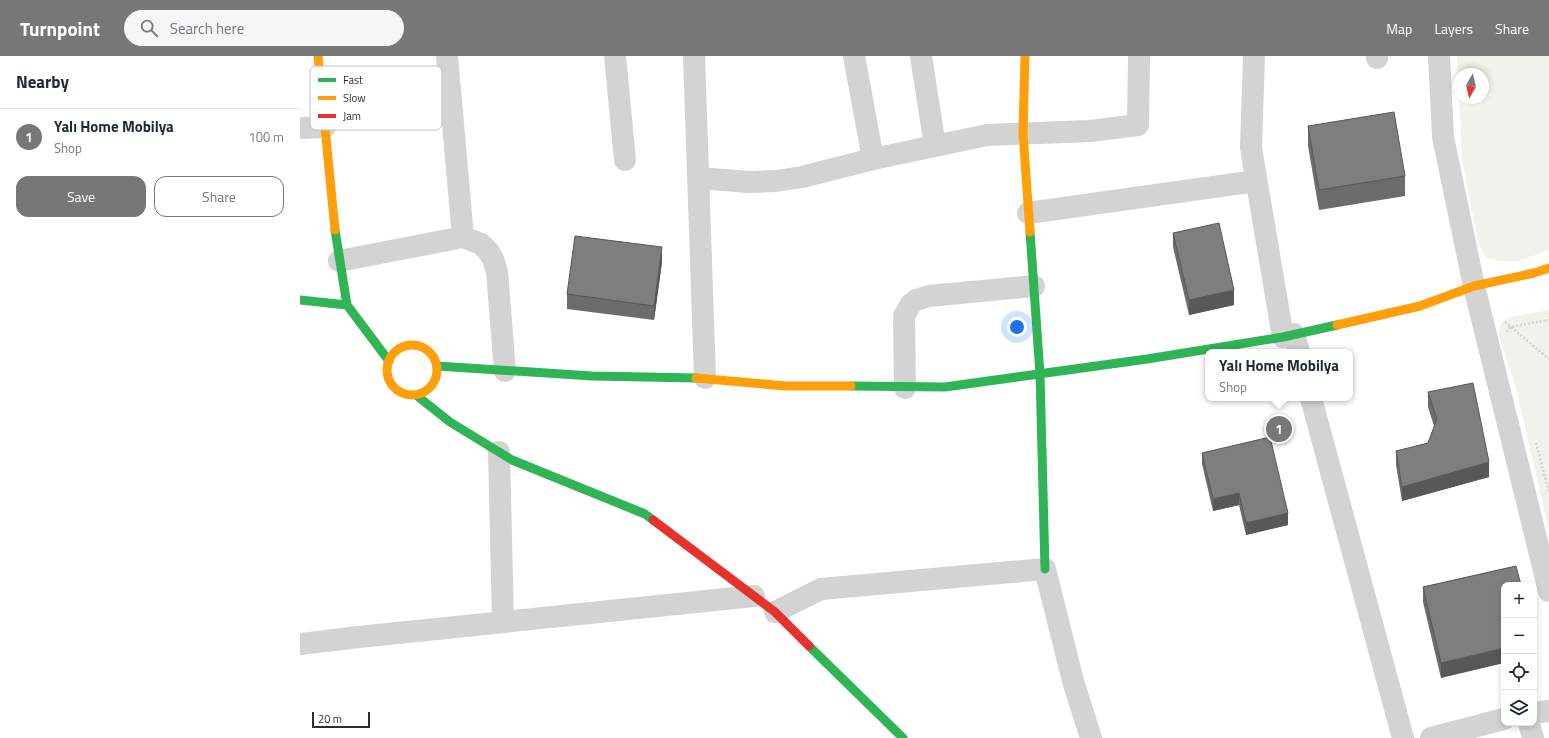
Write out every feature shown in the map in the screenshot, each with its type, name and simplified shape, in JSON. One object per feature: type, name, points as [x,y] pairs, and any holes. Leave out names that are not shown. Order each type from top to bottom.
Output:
[{"type":"street","points":[[318,56],[319,66]]},
{"type":"street","points":[[447,56],[463,237]]},
{"type":"street","points":[[615,56],[624,160]]},
{"type":"street","points":[[694,56],[705,378]]},
{"type":"street","points":[[854,56],[873,159]]},
{"type":"street","points":[[921,56],[935,146]]},
{"type":"street","points":[[1025,56],[1023,133],[1040,374],[1045,569],[1073,681],[1091,738]]},
{"type":"street","points":[[699,178],[750,182],[776,181],[802,177],[873,159],[987,135],[1090,131],[1138,125],[1139,56]]},
{"type":"street","points":[[1254,56],[1251,148],[1256,180],[1292,341]]},
{"type":"street","points":[[1439,56],[1443,138],[1474,286],[1549,591]]},
{"type":"street","points":[[300,128],[310,128]]},
{"type":"street","points":[[325,130],[333,218],[347,305],[389,361]]},
{"type":"street","points":[[1028,213],[1256,180]]},
{"type":"street","points":[[339,261],[463,237],[481,244],[489,252],[496,272],[505,371]]},
{"type":"street","points":[[1228,349],[1292,341],[1420,306],[1474,286],[1534,273],[1549,268]]},
{"type":"street","points":[[905,388],[904,316],[906,310],[916,300],[929,296],[1034,286]]},
{"type":"street","points":[[300,300],[347,305]]},
{"type":"street","points":[[415,345],[426,348],[434,356],[438,366],[436,379],[428,390],[416,395],[404,394],[393,386],[387,374],[389,361],[395,352],[404,346],[415,345]]},
{"type":"street","points":[[438,366],[592,376],[705,378],[786,386],[905,388],[945,387],[1205,352]]},
{"type":"street","points":[[416,395],[450,422],[512,460],[645,514],[775,612],[903,738]]},
{"type":"street","points":[[1313,401],[1404,738]]},
{"type":"street","points":[[499,452],[503,622]]},
{"type":"street","points":[[775,612],[821,589],[1045,569]]},
{"type":"street","points":[[303,642],[754,596]]},
{"type":"street","points":[[1537,712],[1549,710]]},
{"type":"street","points":[[1431,738],[1501,720]]},
{"type":"street","points":[[1530,726],[1534,738]]},
{"type":"path","points":[[1508,338],[1507,332],[1510,327],[1549,320]]},
{"type":"path","points":[[1503,321],[1549,359]]},
{"type":"path","points":[[1536,442],[1549,492]]},
{"type":"shaded area","points":[[1457,56],[1549,56],[1549,250],[1525,259],[1511,261],[1486,258],[1478,242],[1462,159],[1459,104],[1489,104],[1489,68],[1458,68]]},
{"type":"shaded area","points":[[1549,310],[1549,530],[1515,384],[1499,336],[1500,326],[1503,321],[1509,317]]},
{"type":"building","points":[[1394,112],[1405,176],[1319,190],[1308,126]]},
{"type":"building","points":[[1219,223],[1234,290],[1189,300],[1173,233]]},
{"type":"building","points":[[575,236],[662,247],[654,306],[567,294]]},
{"type":"building","points":[[1473,383],[1489,462],[1402,487],[1396,451],[1428,443],[1437,419],[1428,392]]},
{"type":"building","points":[[1270,437],[1288,513],[1246,523],[1239,493],[1213,499],[1202,453]]},
{"type":"building","points":[[1516,566],[1520,582],[1501,582],[1501,649],[1441,663],[1423,587]]},
{"type":"traffic: fast","points":[[335,230],[347,305],[389,361]]},
{"type":"traffic: fast","points":[[1030,232],[1040,374],[1045,569]]},
{"type":"traffic: fast","points":[[300,300],[347,305]]},
{"type":"traffic: fast","points":[[1209,349],[1283,337],[1337,325]]},
{"type":"traffic: fast","points":[[851,386],[945,387],[1205,350]]},
{"type":"traffic: fast","points":[[437,366],[592,376],[696,378]]},
{"type":"traffic: fast","points":[[416,395],[450,422],[512,460],[645,514],[653,520]]},
{"type":"traffic: fast","points":[[809,646],[903,738]]},
{"type":"traffic: slow","points":[[318,56],[319,66]]},
{"type":"traffic: slow","points":[[1025,56],[1023,133],[1030,232]]},
{"type":"traffic: slow","points":[[325,130],[335,230]]},
{"type":"traffic: slow","points":[[1337,325],[1420,306],[1474,286],[1534,273],[1549,268]]},
{"type":"traffic: slow","points":[[412,345],[422,347],[430,352],[435,360],[437,370],[435,380],[430,388],[422,393],[412,395],[402,393],[394,388],[389,380],[387,370],[389,360],[394,352],[402,347],[412,345]]},
{"type":"traffic: slow","points":[[696,378],[786,386],[851,386]]},
{"type":"traffic: jam","points":[[653,520],[775,612],[809,646]]},
{"type":"place","name":"Yalı Home Mobilya","points":[[1279,429]]}]
